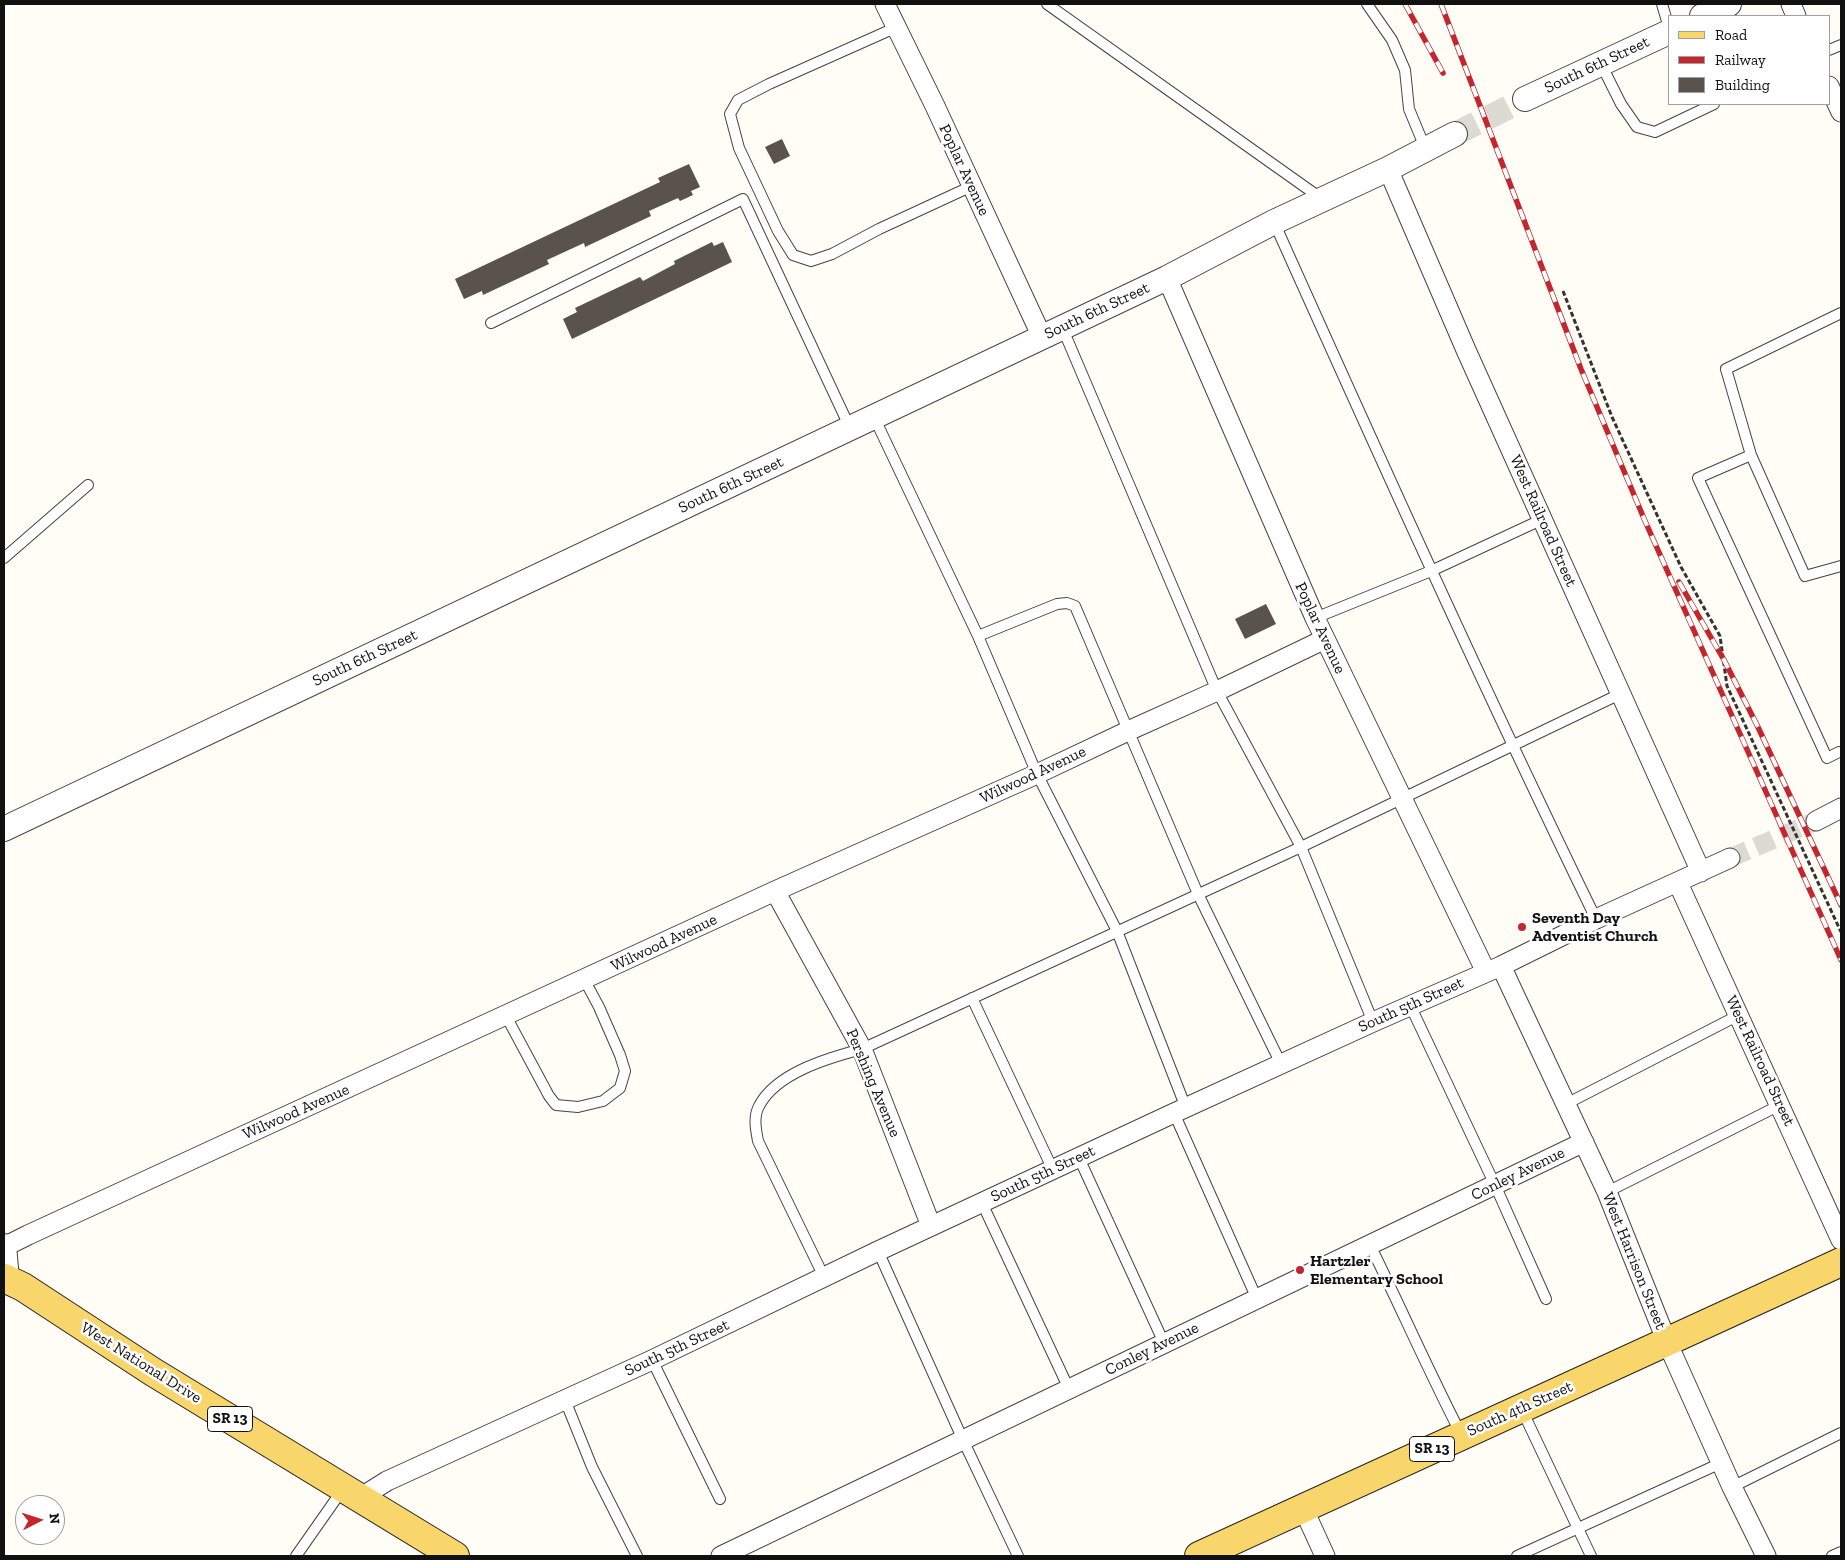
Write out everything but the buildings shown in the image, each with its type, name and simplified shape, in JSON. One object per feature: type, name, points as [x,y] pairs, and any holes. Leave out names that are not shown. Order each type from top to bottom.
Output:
[{"type":"main road","name":"South 4th Street","points":[[1199,1556],[1841,1262]]},
{"type":"main road","name":"West National Drive","points":[[6,1279],[23,1287],[153,1372],[455,1556]]},
{"type":"street","name":"Poplar Avenue","points":[[886,4],[1042,337]]},
{"type":"street","points":[[1704,15],[1729,4]]},
{"type":"street","name":"South 6th Street","points":[[1525,99],[1668,32]]},
{"type":"street","points":[[1830,88],[1841,112]]},
{"type":"street","name":"South 6th Street","points":[[4,829],[1167,278],[1274,222],[1388,169],[1455,134]]},
{"type":"street","name":"West Railroad Street","points":[[1388,169],[1466,350],[1543,518],[1700,872]]},
{"type":"street","name":"Poplar Avenue","points":[[1167,278],[1315,618],[1402,799],[1494,969]]},
{"type":"street","name":"Wilwood Avenue","points":[[4,1247],[775,891],[1037,774],[1325,639]]},
{"type":"street","points":[[1816,821],[1841,808]]},
{"type":"street","name":"South 5th Street","points":[[352,1493],[387,1481],[652,1360],[982,1202],[1410,1005],[1494,969],[1596,919],[1730,858]]},
{"type":"street","name":"West Railroad Street","points":[[1678,883],[1841,1240]]},
{"type":"street","name":"Pershing Avenue","points":[[775,891],[862,1049],[931,1226]]},
{"type":"street","name":"West Harrison Street","points":[[1494,969],[1566,1104],[1584,1142],[1607,1192],[1667,1342],[1732,1488],[1766,1556]]},
{"type":"street","name":"Conley Avenue","points":[[721,1556],[1584,1142]]},
{"type":"street","points":[[4,1247],[6,1279]]},
{"type":"street","points":[[1303,1508],[1325,1556]]},
{"type":"lane","points":[[1047,4],[1323,200]]},
{"type":"lane","points":[[1367,4],[1392,40],[1405,70],[1410,109],[1426,150]]},
{"type":"lane","points":[[1662,4],[1668,25]]},
{"type":"lane","points":[[897,27],[769,84],[738,100],[730,114],[739,148],[778,231],[793,256],[811,261],[832,254],[879,229],[972,186]]},
{"type":"lane","points":[[1601,64],[1621,104],[1638,127],[1655,132],[1712,105]]},
{"type":"lane","points":[[491,323],[743,198],[850,428]]},
{"type":"lane","points":[[1274,222],[1431,571],[1596,919]]},
{"type":"lane","points":[[1841,313],[1726,369],[1751,455],[1805,576],[1841,566]]},
{"type":"lane","points":[[1062,327],[1217,691],[1301,847],[1373,1022]]},
{"type":"lane","points":[[874,416],[978,636],[1037,774],[1117,932],[1180,1110],[1257,1299]]},
{"type":"lane","points":[[1751,455],[1698,478],[1827,758],[1839,752]]},
{"type":"lane","points":[[4,558],[88,485]]},
{"type":"lane","points":[[1315,618],[1431,571],[1543,518]]},
{"type":"lane","points":[[978,636],[1057,604],[1067,603],[1075,606],[1198,894],[1281,1064]]},
{"type":"lane","points":[[824,1277],[758,1141],[755,1119],[758,1107],[772,1090],[792,1074],[834,1056],[862,1049],[1117,932],[1301,847],[1620,694]]},
{"type":"lane","points":[[506,1016],[549,1096],[556,1105],[578,1107],[603,1101],[620,1088],[625,1071],[599,1007],[584,980]]},
{"type":"lane","points":[[972,998],[1052,1170]]},
{"type":"lane","points":[[1410,1005],[1495,1185],[1546,1299]]},
{"type":"lane","points":[[1566,1104],[1739,1015]]},
{"type":"lane","points":[[1607,1192],[1780,1106]]},
{"type":"lane","points":[[1079,1158],[1164,1343]]},
{"type":"lane","points":[[982,1202],[1069,1389]]},
{"type":"lane","points":[[1370,1245],[1406,1317],[1439,1392],[1462,1435]]},
{"type":"lane","points":[[878,1251],[962,1440],[1018,1556]]},
{"type":"lane","points":[[652,1360],[720,1499]]},
{"type":"lane","points":[[565,1400],[592,1467],[636,1556]]},
{"type":"lane","points":[[1521,1408],[1590,1556]]},
{"type":"lane","points":[[1732,1488],[1841,1433]]},
{"type":"lane","points":[[1517,1556],[1721,1463]]},
{"type":"lane","points":[[296,1556],[352,1493]]},
{"type":"lane","points":[[1832,1556],[1841,1552]]},
{"type":"path","points":[[1563,292],[1616,426],[1681,567],[1720,636],[1727,686],[1841,932]]},
{"type":"tunnel","points":[[1455,134],[1525,99]]},
{"type":"tunnel","points":[[1730,858],[1816,821]]},
{"type":"railway","points":[[1405,4],[1443,73]]},
{"type":"railway","points":[[1441,4],[1581,369],[1645,521],[1841,960]]},
{"type":"railway","points":[[1679,582],[1724,660],[1757,725],[1841,905]]},
{"type":"place","name":"Seventh Day Adventist Church","points":[[1522,927]]},
{"type":"place","name":"Hartzler Elementary School","points":[[1300,1270]]}]
